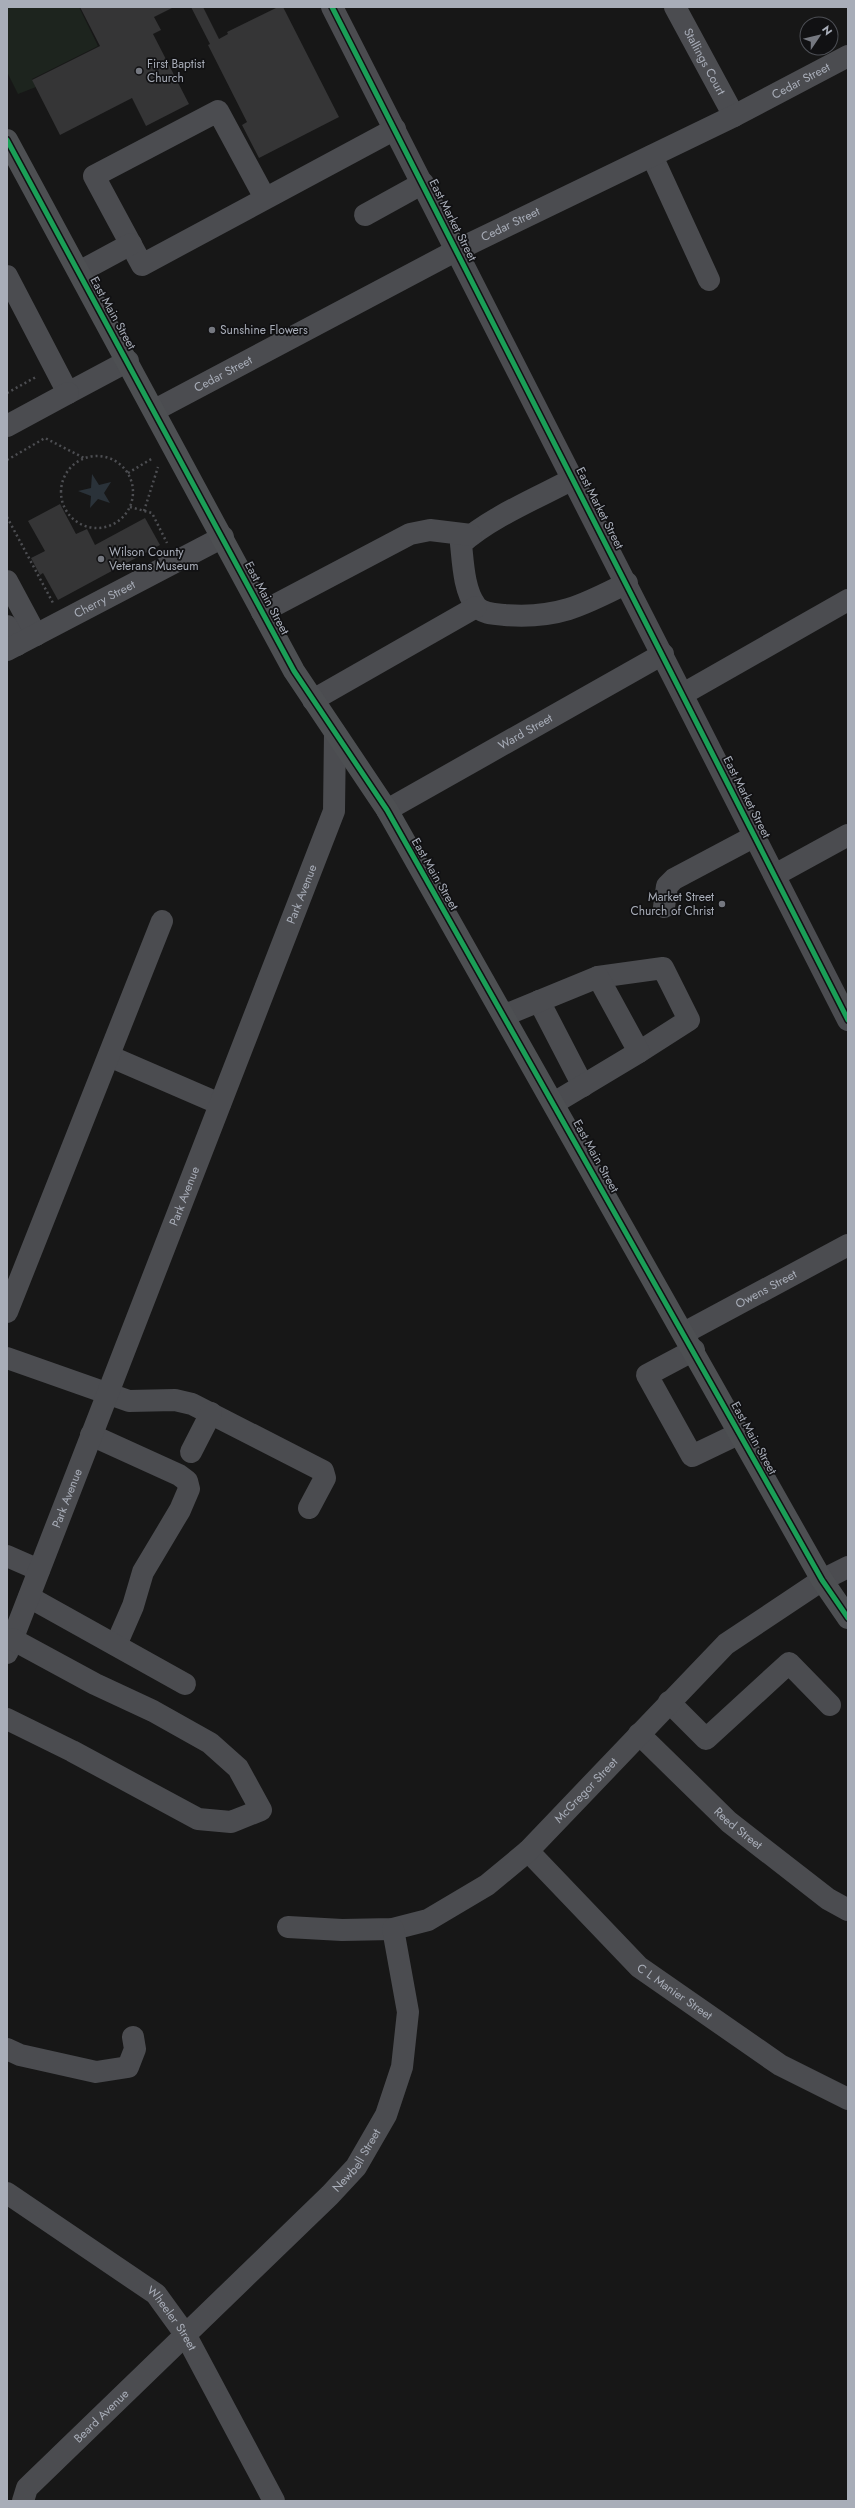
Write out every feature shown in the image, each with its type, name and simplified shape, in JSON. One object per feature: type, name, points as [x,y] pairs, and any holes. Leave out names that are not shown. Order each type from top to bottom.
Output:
[{"type":"main road","name":"East Main Street","points":[[7,140],[155,410],[294,671],[387,810],[505,1015],[822,1580],[848,1618]]},
{"type":"street","name":"East Market Street","points":[[332,7],[423,183],[848,1020]]},
{"type":"street","name":"Stallings Court","points":[[675,7],[734,116]]},
{"type":"street","name":"Cedar Street","points":[[155,410],[457,250],[734,116],[848,56]]},
{"type":"street","points":[[265,198],[218,111],[94,176],[142,265],[395,129]]},
{"type":"street","points":[[652,156],[709,280]]},
{"type":"street","points":[[365,215],[423,183]]},
{"type":"street","points":[[79,272],[130,244]]},
{"type":"street","points":[[7,276],[68,393]]},
{"type":"street","points":[[7,426],[128,361]]},
{"type":"street","points":[[573,478],[471,535],[461,544],[467,585],[476,607],[486,612],[533,617],[559,613],[597,598],[626,583]]},
{"type":"street","points":[[262,612],[410,534],[430,530],[471,535]]},
{"type":"street","name":"Cherry Street","points":[[12,648],[223,537]]},
{"type":"street","points":[[7,581],[36,635]]},
{"type":"street","points":[[683,694],[848,600]]},
{"type":"street","points":[[313,700],[476,607]]},
{"type":"street","points":[[7,626],[12,648]]},
{"type":"street","name":"Ward Street","points":[[387,810],[662,654]]},
{"type":"street","name":"Park Avenue","points":[[10,1646],[334,811],[335,733]]},
{"type":"street","points":[[664,907],[667,886],[674,879],[755,836]]},
{"type":"street","points":[[775,875],[848,836]]},
{"type":"street","points":[[7,1312],[162,921]]},
{"type":"street","points":[[505,1015],[598,977],[663,968],[689,1020],[554,1103]]},
{"type":"street","points":[[598,977],[639,1052]]},
{"type":"street","points":[[539,1001],[583,1086]]},
{"type":"street","points":[[109,1056],[220,1104]]},
{"type":"street","name":"Owens Street","points":[[740,1433],[692,1456],[647,1375],[689,1341],[848,1244]]},
{"type":"street","points":[[7,1358],[107,1395],[129,1401],[175,1400],[192,1404],[211,1413],[323,1471],[325,1478],[309,1508]]},
{"type":"street","points":[[191,1452],[211,1413]]},
{"type":"street","points":[[91,1435],[179,1475],[187,1481],[189,1489],[177,1516],[143,1572],[133,1606],[116,1645]]},
{"type":"street","points":[[7,1556],[39,1570]]},
{"type":"street","name":"McGregor Street","points":[[288,1927],[342,1930],[393,1930],[428,1920],[487,1885],[528,1851],[726,1644],[822,1580],[848,1567]]},
{"type":"street","points":[[29,1597],[185,1684]]},
{"type":"street","points":[[7,1719],[72,1751],[198,1819],[231,1822],[261,1810],[238,1768],[210,1743],[153,1711],[10,1646]]},
{"type":"street","points":[[670,1702],[706,1739],[789,1663],[830,1706]]},
{"type":"street","name":"Reed Street","points":[[639,1734],[728,1822],[828,1899],[848,1910]]},
{"type":"street","name":"C L Manier Street","points":[[528,1851],[639,1967],[780,2065],[848,2099]]},
{"type":"street","name":"Newbell Street","points":[[186,2334],[330,2196],[356,2167],[386,2115],[402,2067],[408,2012],[393,1930]]},
{"type":"street","points":[[7,2049],[20,2055],[96,2072],[128,2067],[135,2049],[133,2037]]},
{"type":"street","name":"Wheeler Street","points":[[7,2193],[156,2294],[186,2334],[274,2501]]},
{"type":"street","name":"Beard Avenue","points":[[23,2501],[27,2488],[186,2334]]},
{"type":"path","points":[[7,460],[45,438],[84,458]]},
{"type":"path","points":[[101,456],[112,458],[128,473],[133,485],[133,496],[130,507],[114,524],[103,528],[86,526],[70,516],[62,500],[62,481],[68,470],[84,458],[101,456]]},
{"type":"path","points":[[128,473],[153,458]]},
{"type":"path","points":[[144,511],[158,467]]},
{"type":"path","points":[[130,507],[152,513],[168,545]]},
{"type":"path","points":[[7,517],[55,606]]},
{"type":"shaded area","points":[[7,7],[79,7],[98,46],[32,79],[36,87],[18,94],[7,72]]},
{"type":"shaded area","points":[[92,474],[99,485],[111,482],[104,493],[110,503],[98,499],[90,508],[91,496],[78,491],[91,488]]},
{"type":"building","points":[[80,7],[174,7],[154,17],[161,30],[153,34],[189,104],[146,126],[132,98],[60,135],[32,80],[100,46]]},
{"type":"building","points":[[191,7],[203,7],[219,39],[228,34],[227,32],[278,7],[283,7],[339,117],[259,158],[242,125],[247,122],[208,45],[210,44]]},
{"type":"building","points":[[60,504],[76,534],[87,529],[95,545],[145,518],[160,545],[58,600],[43,573],[40,575],[31,558],[45,551],[28,521]]},
{"type":"cycle path","points":[[332,7],[848,1020]]},
{"type":"cycle path","points":[[7,140],[294,671],[387,810],[822,1580],[848,1618]]},
{"type":"place","name":"First Baptist Church","points":[[139,71]]},
{"type":"place","name":"Sunshine Flowers","points":[[212,330]]},
{"type":"place","name":"Wilson County Veterans Museum","points":[[101,559]]},
{"type":"place","name":"Market Street Church of Christ","points":[[722,904]]}]
